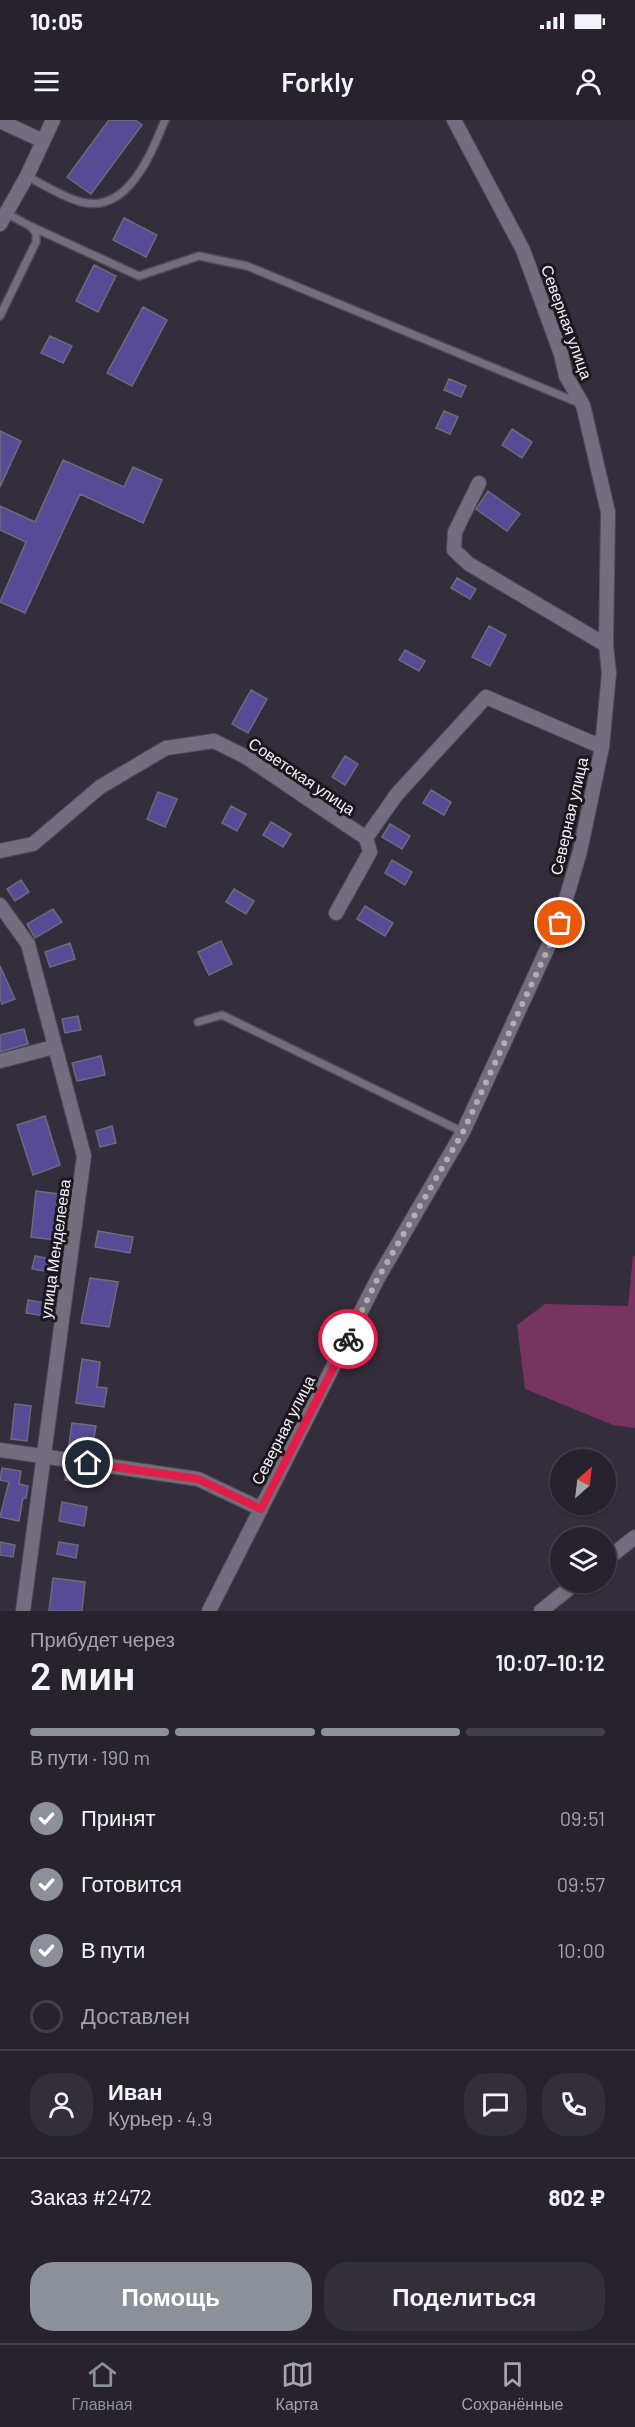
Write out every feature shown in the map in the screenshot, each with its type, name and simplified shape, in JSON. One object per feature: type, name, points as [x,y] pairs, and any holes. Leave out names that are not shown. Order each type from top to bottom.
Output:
[{"type":"street","points":[[3,218],[27,176],[53,120]]},
{"type":"street","name":"Северная улица","points":[[210,1611],[378,1278],[463,1132],[560,923],[580,851],[602,747],[609,673],[606,645],[608,512],[583,405],[566,376],[561,354],[523,250],[454,120]]},
{"type":"street","points":[[0,121],[43,141]]},
{"type":"street","points":[[479,483],[455,532],[454,550],[469,564],[606,645]]},
{"type":"street","points":[[336,914],[370,852],[366,838],[397,794],[486,697],[602,747]]},
{"type":"street","name":"Советская улица","points":[[0,851],[33,844],[100,787],[166,748],[214,741],[246,757],[366,838]]},
{"type":"street","name":"улица Менделеева","points":[[0,905],[28,944],[84,1156],[22,1611]]},
{"type":"street","points":[[0,1060],[54,1047]]},
{"type":"street","points":[[0,1450],[198,1479],[261,1509]]},
{"type":"street","points":[[616,1552],[635,1538]]},
{"type":"street","points":[[541,1611],[563,1593]]},
{"type":"lane","points":[[27,176],[82,202],[103,203],[123,192],[138,176],[165,120]]},
{"type":"lane","points":[[3,218],[30,226],[139,276],[199,256],[247,266],[583,405]]},
{"type":"lane","points":[[0,316],[36,242],[36,232],[30,226]]},
{"type":"lane","points":[[198,1022],[222,1015],[463,1132]]},
{"type":"shaded area","points":[[633,1256],[635,1256],[635,1428],[613,1425],[525,1389],[517,1325],[545,1304],[628,1306]]},
{"type":"building","points":[[109,120],[135,120],[142,125],[91,194],[67,177]]},
{"type":"building","points":[[124,218],[157,235],[146,257],[113,240]]},
{"type":"building","points":[[94,265],[116,276],[98,312],[76,301]]},
{"type":"building","points":[[143,307],[167,320],[132,386],[107,373]]},
{"type":"building","points":[[50,336],[72,346],[63,363],[41,353]]},
{"type":"building","points":[[449,379],[466,386],[461,397],[444,390]]},
{"type":"building","points":[[444,411],[458,417],[450,434],[436,428]]},
{"type":"building","points":[[512,429],[532,442],[522,458],[502,445]]},
{"type":"building","points":[[0,431],[21,441],[0,487]]},
{"type":"building","points":[[63,460],[124,487],[133,467],[162,480],[143,523],[80,494],[25,613],[0,602],[26,542],[0,530],[0,506],[35,522]]},
{"type":"building","points":[[488,491],[520,514],[507,531],[476,509]]},
{"type":"building","points":[[457,578],[476,589],[470,599],[451,588]]},
{"type":"building","points":[[489,626],[506,635],[490,666],[472,657]]},
{"type":"building","points":[[405,650],[425,661],[419,671],[399,660]]},
{"type":"building","points":[[251,690],[267,699],[248,733],[232,724]]},
{"type":"building","points":[[345,756],[358,764],[345,785],[332,777]]},
{"type":"building","points":[[431,790],[451,802],[444,815],[423,803]]},
{"type":"building","points":[[158,792],[177,799],[165,827],[147,819]]},
{"type":"building","points":[[231,806],[246,814],[237,831],[222,823]]},
{"type":"building","points":[[271,822],[291,834],[283,847],[263,835]]},
{"type":"building","points":[[390,824],[410,836],[402,849],[382,837]]},
{"type":"building","points":[[392,860],[412,872],[405,885],[385,873]]},
{"type":"building","points":[[21,880],[29,892],[15,901],[7,889]]},
{"type":"building","points":[[234,889],[254,901],[246,914],[226,902]]},
{"type":"building","points":[[365,906],[393,923],[385,936],[357,919]]},
{"type":"building","points":[[53,909],[62,922],[35,938],[27,924]]},
{"type":"building","points":[[221,941],[232,964],[209,975],[198,952]]},
{"type":"building","points":[[70,943],[75,959],[50,967],[45,952]]},
{"type":"building","points":[[0,966],[15,999],[2,1004],[0,998]]},
{"type":"building","points":[[78,1016],[81,1030],[65,1033],[62,1019]]},
{"type":"building","points":[[24,1029],[28,1044],[0,1052],[0,1035]]},
{"type":"building","points":[[101,1056],[105,1075],[77,1081],[72,1063]]},
{"type":"building","points":[[45,1116],[60,1165],[33,1175],[17,1125]]},
{"type":"building","points":[[112,1126],[116,1143],[100,1147],[96,1131]]},
{"type":"building","points":[[36,1191],[59,1194],[54,1240],[31,1237]]},
{"type":"building","points":[[98,1231],[133,1237],[130,1253],[95,1247]]},
{"type":"building","points":[[35,1256],[52,1259],[50,1272],[32,1269]]},
{"type":"building","points":[[90,1278],[118,1282],[109,1327],[81,1323]]},
{"type":"building","points":[[28,1300],[46,1303],[44,1316],[26,1313]]},
{"type":"building","points":[[82,1359],[100,1362],[97,1387],[107,1388],[104,1407],[76,1403]]},
{"type":"building","points":[[15,1404],[31,1406],[27,1441],[11,1439]]},
{"type":"building","points":[[72,1423],[96,1426],[91,1454],[68,1451]]},
{"type":"building","points":[[2,1468],[21,1471],[19,1484],[28,1486],[26,1498],[23,1498],[19,1521],[0,1517],[9,1482],[0,1480]]},
{"type":"building","points":[[67,1469],[99,1474],[98,1484],[65,1480]]},
{"type":"building","points":[[62,1502],[87,1507],[84,1526],[59,1521]]},
{"type":"building","points":[[0,1542],[15,1545],[13,1557],[0,1555]]},
{"type":"building","points":[[59,1542],[78,1545],[76,1558],[57,1554]]},
{"type":"building","points":[[53,1578],[85,1582],[82,1611],[49,1611]]},
{"type":"way so far","points":[[348,1339],[378,1278],[463,1132],[560,923]]},
{"type":"route","points":[[88,1463],[198,1479],[261,1509],[348,1339]]}]
